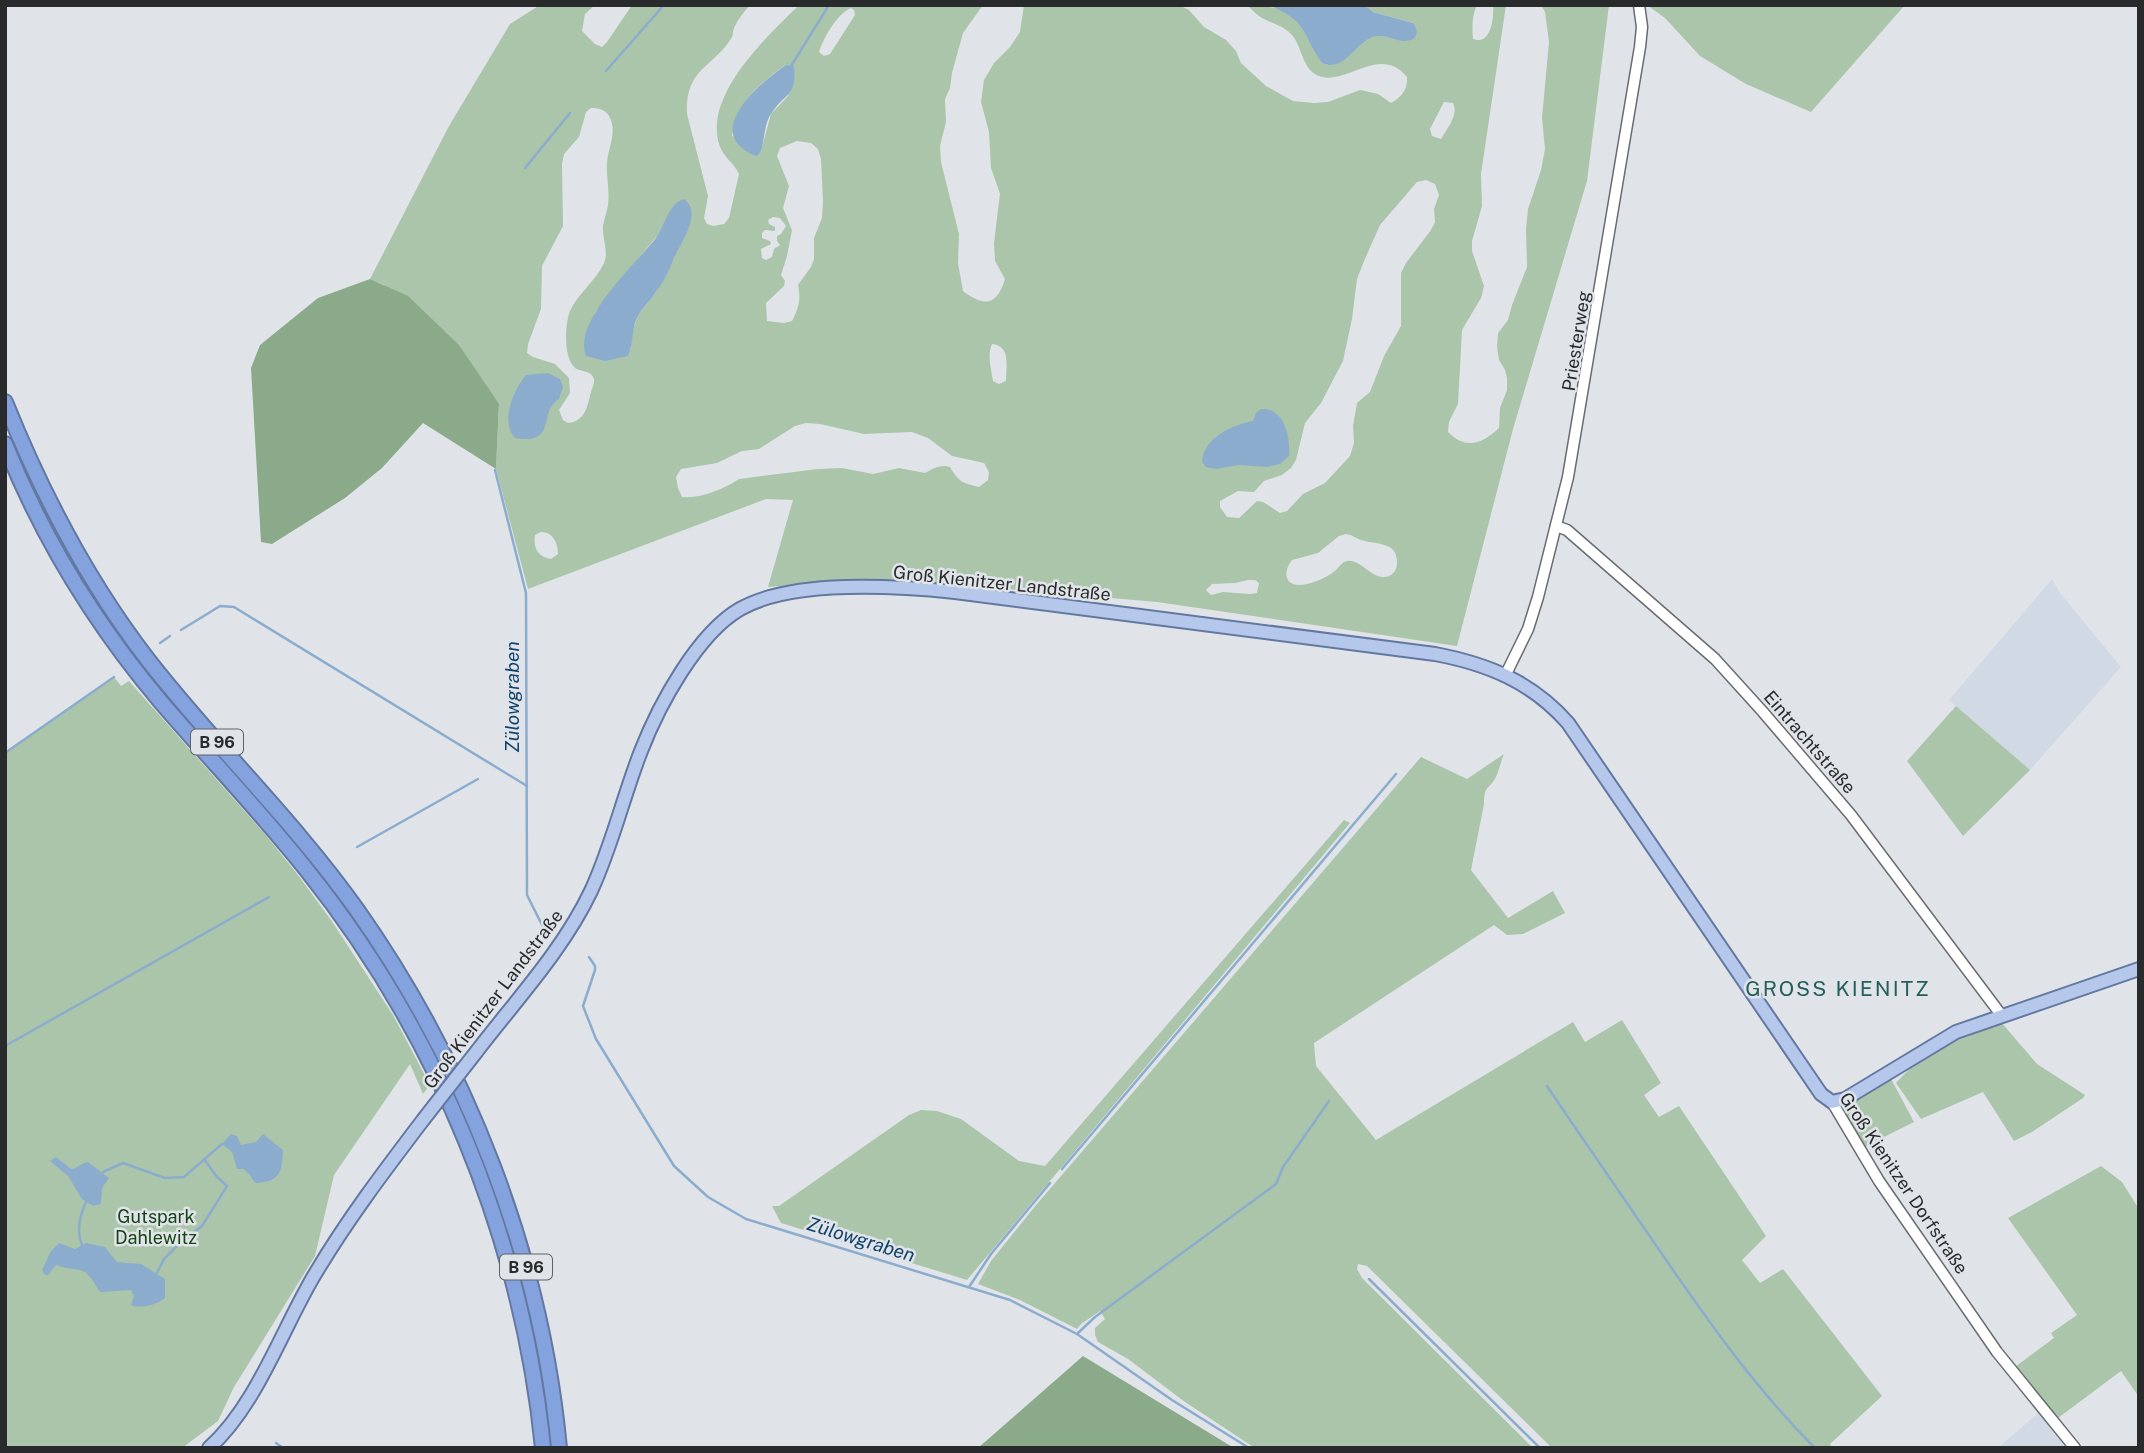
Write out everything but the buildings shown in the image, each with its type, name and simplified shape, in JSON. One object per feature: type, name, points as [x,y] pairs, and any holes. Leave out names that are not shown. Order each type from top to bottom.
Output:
[{"type":"highway","name":"B 96","points":[[5,402],[50,504],[113,610],[176,694],[285,819],[349,899],[386,953],[429,1027],[489,1155],[514,1226],[547,1357],[558,1448]]},
{"type":"highway","name":"B 96","points":[[5,444],[54,545],[108,632],[160,701],[274,830],[338,911],[370,958],[422,1046],[465,1140],[499,1232],[530,1361],[542,1448]]},
{"type":"main road","name":"Groß Kienitzer Landstraße","points":[[209,1448],[230,1426],[248,1399],[302,1296],[335,1241],[373,1186],[561,941],[582,909],[606,855],[642,748],[691,658],[712,631],[727,618],[752,603],[771,596],[808,589],[875,587],[933,590],[1465,659]]},
{"type":"main road","name":"Groß Kienitzer Dorfstraße","points":[[1465,659],[1506,674],[1546,702],[1568,723],[1821,1094],[1832,1102]]},
{"type":"main road","points":[[1832,1102],[1845,1099],[1956,1032],[2139,969]]},
{"type":"street","name":"Priesterweg","points":[[1506,674],[1528,629],[1538,597],[1573,453],[1642,27],[1639,5]]},
{"type":"street","name":"Eintrachtstraße","points":[[1556,526],[1567,530],[1722,666],[1851,815],[2002,1016]]},
{"type":"street","name":"Groß Kienitzer Dorfstraße","points":[[1832,1102],[1879,1181],[1997,1352],[2075,1448]]},
{"type":"shaded area","points":[[2052,579],[2060,593],[2121,667],[2030,770],[1949,700]]},
{"type":"shaded area","points":[[2038,1413],[2064,1446],[2062,1448],[1998,1448]]},
{"type":"green space","points":[[540,5],[595,5],[585,14],[582,31],[602,47],[632,5],[750,5],[741,16],[731,39],[695,78],[687,99],[687,114],[708,196],[704,218],[707,224],[713,226],[724,224],[729,218],[739,174],[719,144],[717,125],[721,106],[742,67],[799,5],[983,5],[963,33],[945,99],[946,122],[940,146],[941,162],[959,234],[958,263],[963,291],[977,300],[989,301],[998,295],[1005,279],[995,261],[994,243],[1000,194],[991,168],[989,132],[981,102],[984,80],[994,63],[1020,32],[1024,5],[1179,5],[1189,10],[1204,27],[1226,40],[1236,51],[1241,63],[1266,86],[1293,101],[1328,102],[1360,90],[1378,94],[1391,103],[1403,93],[1407,81],[1407,77],[1397,68],[1386,64],[1376,65],[1343,75],[1322,77],[1310,70],[1292,35],[1259,16],[1247,5],[1270,7],[1292,16],[1303,27],[1322,63],[1330,65],[1344,60],[1362,43],[1376,36],[1405,41],[1413,23],[1373,12],[1365,5],[1477,5],[1473,17],[1473,39],[1479,40],[1488,35],[1490,30],[1493,5],[1506,5],[1481,174],[1482,206],[1472,241],[1472,251],[1484,286],[1481,298],[1462,330],[1458,404],[1449,422],[1448,432],[1461,441],[1474,443],[1499,428],[1500,408],[1507,390],[1507,378],[1499,360],[1498,333],[1508,320],[1527,267],[1528,209],[1545,149],[1542,118],[1549,42],[1545,12],[1541,5],[1609,5],[1587,181],[1513,429],[1457,646],[1157,602],[904,580],[850,580],[768,587],[793,500],[766,499],[528,589],[496,469],[499,404],[384,285],[370,279],[449,126],[510,24]],"holes":[[[851,8],[854,10],[855,15],[830,54],[824,56],[819,52],[836,21],[846,11]],[[786,65],[794,66],[788,96],[771,114],[761,151],[732,136],[744,104],[767,79]],[[1444,102],[1453,103],[1455,112],[1441,139],[1432,136],[1430,129]],[[591,108],[601,109],[612,122],[613,134],[607,163],[609,194],[603,226],[605,259],[601,269],[573,305],[566,332],[571,363],[575,368],[592,375],[594,383],[585,412],[579,419],[568,423],[563,420],[559,410],[570,393],[569,378],[555,364],[527,353],[541,309],[542,266],[563,226],[564,154],[579,137],[586,112]],[[797,141],[811,143],[818,149],[821,159],[822,218],[814,238],[814,259],[798,285],[796,312],[792,321],[784,323],[767,321],[766,303],[784,286],[785,281],[781,275],[792,230],[783,208],[789,186],[777,156],[780,148]],[[1426,180],[1435,184],[1439,195],[1434,209],[1435,222],[1401,273],[1401,326],[1384,356],[1370,392],[1357,403],[1353,426],[1354,443],[1350,456],[1325,483],[1303,494],[1287,511],[1280,513],[1257,501],[1239,518],[1227,517],[1220,507],[1220,501],[1238,491],[1254,492],[1264,481],[1282,475],[1296,460],[1305,423],[1321,403],[1343,361],[1357,279],[1380,225],[1417,182]],[[674,206],[675,256],[657,291],[638,315],[630,351],[594,314],[658,235]],[[773,217],[780,218],[786,226],[777,236],[780,245],[774,249],[772,257],[766,260],[762,258],[761,249],[771,244],[762,238],[762,233],[765,230],[775,231],[775,227],[769,224],[768,220]],[[992,344],[1005,353],[1006,381],[999,384],[993,381],[990,358]],[[806,423],[820,424],[864,434],[912,432],[928,438],[952,456],[984,463],[989,472],[988,480],[979,487],[962,481],[946,466],[925,473],[899,468],[873,474],[842,468],[818,469],[739,479],[712,492],[682,497],[676,477],[681,469],[717,463],[742,451],[759,449],[795,426]],[[541,532],[549,534],[556,542],[558,554],[551,559],[543,556],[537,551],[535,535]],[[1346,534],[1390,547],[1397,563],[1392,574],[1383,577],[1355,562],[1344,562],[1326,577],[1295,585],[1286,576],[1292,560],[1318,553],[1339,536]],[[1248,580],[1259,583],[1257,593],[1250,594],[1223,592],[1211,595],[1206,590],[1212,584]]]},
{"type":"green space","points":[[1647,5],[1905,5],[1811,112],[1746,84],[1700,56],[1665,18]]},
{"type":"green space","points":[[370,279],[408,296],[459,345],[499,404],[496,469],[423,423],[382,468],[345,498],[272,544],[261,542],[251,368],[260,345],[318,298]]},
{"type":"green space","name":"Gutspark Dahlewitz","points":[[114,677],[121,686],[129,681],[298,875],[393,1015],[430,1085],[423,1094],[410,1064],[334,1175],[315,1256],[234,1387],[218,1421],[182,1448],[5,1448],[5,752]]},
{"type":"green space","points":[[1956,706],[2030,770],[1963,836],[1907,761]]},
{"type":"green space","points":[[1504,754],[1496,777],[1485,794],[1471,870],[1508,918],[1553,891],[1565,913],[1523,934],[1507,935],[1494,925],[1314,1043],[1316,1066],[1376,1140],[1573,1022],[1585,1042],[1622,1020],[1661,1083],[1644,1095],[1659,1117],[1679,1106],[1766,1236],[1742,1260],[1760,1283],[1783,1269],[1882,1396],[1830,1444],[1832,1448],[1552,1448],[1367,1266],[1358,1264],[1357,1269],[1362,1278],[1533,1448],[1255,1448],[1185,1402],[1128,1359],[1098,1342],[1095,1328],[1105,1319],[1100,1311],[1077,1329],[1020,1300],[978,1284],[991,1261],[1037,1204],[1421,757],[1467,779]]},
{"type":"green space","points":[[1344,820],[1350,823],[967,1280],[781,1223],[772,1206],[779,1206],[909,1115],[921,1110],[937,1111],[961,1119],[1019,1161],[1045,1166]]},
{"type":"green space","points":[[2001,1022],[2037,1064],[2085,1095],[2083,1098],[2014,1141],[1983,1092],[1921,1119],[1896,1083],[1931,1054]]},
{"type":"green space","points":[[1889,1075],[1914,1122],[1860,1149],[1835,1104]]},
{"type":"green space","points":[[2101,1166],[2122,1182],[2139,1209],[2139,1397],[2121,1371],[2058,1418],[2015,1367],[2054,1338],[2051,1333],[2077,1315],[2008,1218]]},
{"type":"green space","points":[[1083,1356],[1234,1448],[978,1448]]},
{"type":"water","points":[[1269,5],[1365,5],[1373,12],[1413,23],[1417,32],[1409,41],[1381,36],[1370,38],[1344,60],[1330,65],[1322,63],[1298,23]]},
{"type":"water","points":[[786,65],[794,66],[794,83],[769,118],[761,151],[757,156],[742,148],[734,138],[733,126],[745,102],[766,80]]},
{"type":"water","points":[[684,199],[691,212],[689,228],[664,280],[636,319],[628,356],[605,361],[586,356],[584,342],[597,310],[621,277],[656,238],[674,205]]},
{"type":"water","points":[[548,373],[560,379],[563,387],[559,399],[553,405],[542,432],[537,437],[515,438],[508,414],[517,389],[526,375]]},
{"type":"water","points":[[1261,409],[1269,410],[1280,418],[1289,441],[1289,456],[1280,464],[1267,467],[1206,467],[1202,462],[1207,446],[1228,429],[1253,421]]},
{"type":"water","points":[[231,1134],[237,1136],[241,1145],[256,1142],[263,1134],[283,1150],[278,1175],[270,1181],[255,1183],[243,1169],[237,1169],[232,1152],[222,1144]]},
{"type":"water","points":[[56,1157],[71,1169],[88,1162],[109,1178],[102,1188],[101,1204],[93,1206],[82,1199],[68,1176],[50,1161]]},
{"type":"water","points":[[59,1243],[75,1249],[86,1243],[105,1247],[117,1262],[141,1264],[165,1279],[165,1298],[157,1303],[139,1307],[131,1305],[134,1296],[131,1290],[100,1292],[86,1272],[56,1265],[45,1275],[42,1270],[51,1251]]},
{"type":"waterway","points":[[606,71],[664,5]]},
{"type":"waterway","points":[[791,66],[829,5]]},
{"type":"waterway","points":[[525,168],[570,113]]},
{"type":"waterway","name":"Zülowgraben","points":[[495,470],[526,593],[527,895],[542,925]]},
{"type":"waterway","points":[[181,630],[220,606],[234,607],[527,786]]},
{"type":"waterway","points":[[160,643],[170,636]]},
{"type":"waterway","points":[[5,753],[114,677]]},
{"type":"waterway","points":[[1062,1169],[1396,774]]},
{"type":"waterway","points":[[357,847],[478,779]]},
{"type":"waterway","points":[[5,1046],[269,897]]},
{"type":"waterway","name":"Zülowgraben","points":[[589,957],[595,970],[583,1006],[596,1039],[674,1166],[708,1197],[746,1219],[1010,1300],[1077,1334],[1172,1400],[1249,1448]]},
{"type":"waterway","points":[[1547,1086],[1710,1322],[1750,1375],[1815,1448]]},
{"type":"waterway","points":[[1078,1333],[1095,1317],[1276,1184],[1283,1167],[1329,1101]]},
{"type":"waterway","points":[[103,1172],[123,1163],[165,1178],[184,1177],[222,1144]]},
{"type":"waterway","points":[[157,1273],[164,1259],[202,1226],[227,1186],[204,1159]]},
{"type":"waterway","points":[[969,1287],[991,1254],[1050,1183]]},
{"type":"waterway","points":[[82,1245],[80,1223],[86,1202]]},
{"type":"waterway","points":[[1369,1279],[1540,1448]]},
{"type":"waterway","points":[[276,1443],[283,1448]]},
{"type":"district","name":"GROSS KIENITZ","points":[[1838,988]]}]
